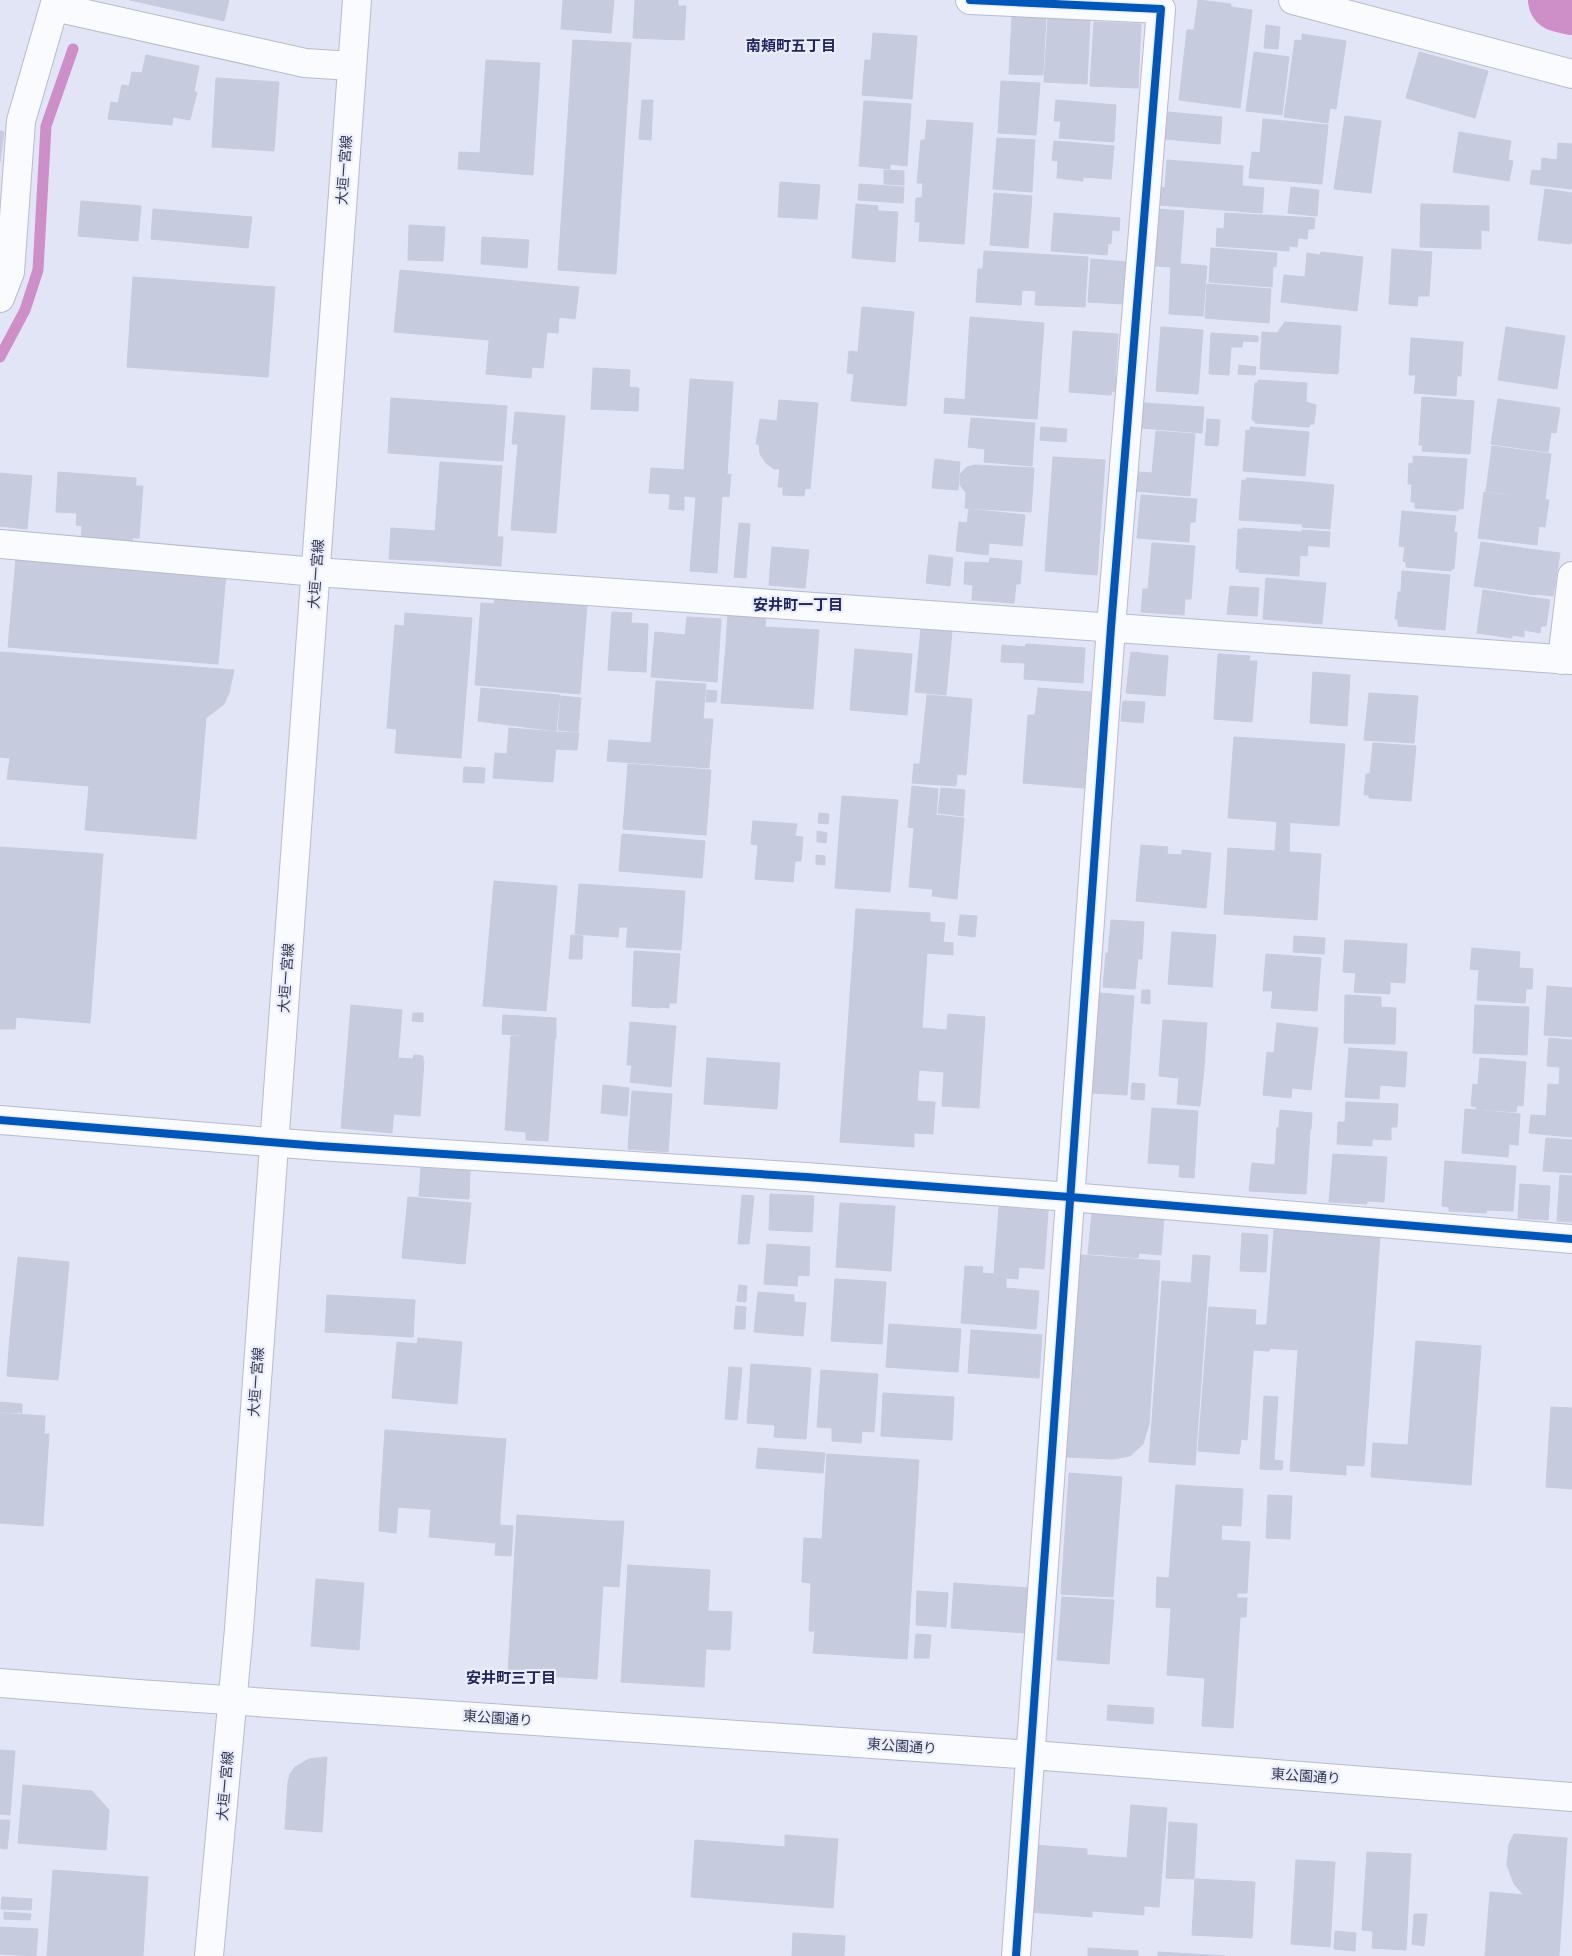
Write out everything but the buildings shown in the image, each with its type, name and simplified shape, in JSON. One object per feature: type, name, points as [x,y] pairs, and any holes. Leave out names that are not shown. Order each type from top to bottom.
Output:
[{"type":"street","name":"大垣一宮線","points":[[209,1956],[232,1700],[357,0]]},
{"type":"street","points":[[970,0],[1162,5],[1111,627],[1032,1755],[1016,1956]]},
{"type":"street","points":[[1293,0],[1572,74]]},
{"type":"street","points":[[0,298],[5,272],[21,121],[56,3],[305,63],[352,66]]},
{"type":"street","points":[[0,544],[316,572],[1567,660],[1572,576]]},
{"type":"street","points":[[0,1120],[274,1143],[806,1177],[1572,1239]]},
{"type":"street","name":"東公園通り","points":[[0,1683],[1032,1755],[1572,1797]]},
{"type":"waterway","points":[[1560,0],[1572,3]]},
{"type":"waterway","points":[[0,357],[25,310],[38,270],[46,126],[73,49]]},
{"type":"cycle path","points":[[970,0],[1161,9],[1111,627],[1016,1956]]},
{"type":"cycle path","points":[[0,1120],[319,1146],[806,1177],[1572,1239]]},
{"type":"district","name":"南頬町五丁目","points":[[791,46]]},
{"type":"district","name":"安井町一丁目","points":[[798,605]]},
{"type":"district","name":"安井町三丁目","points":[[511,1678]]}]
